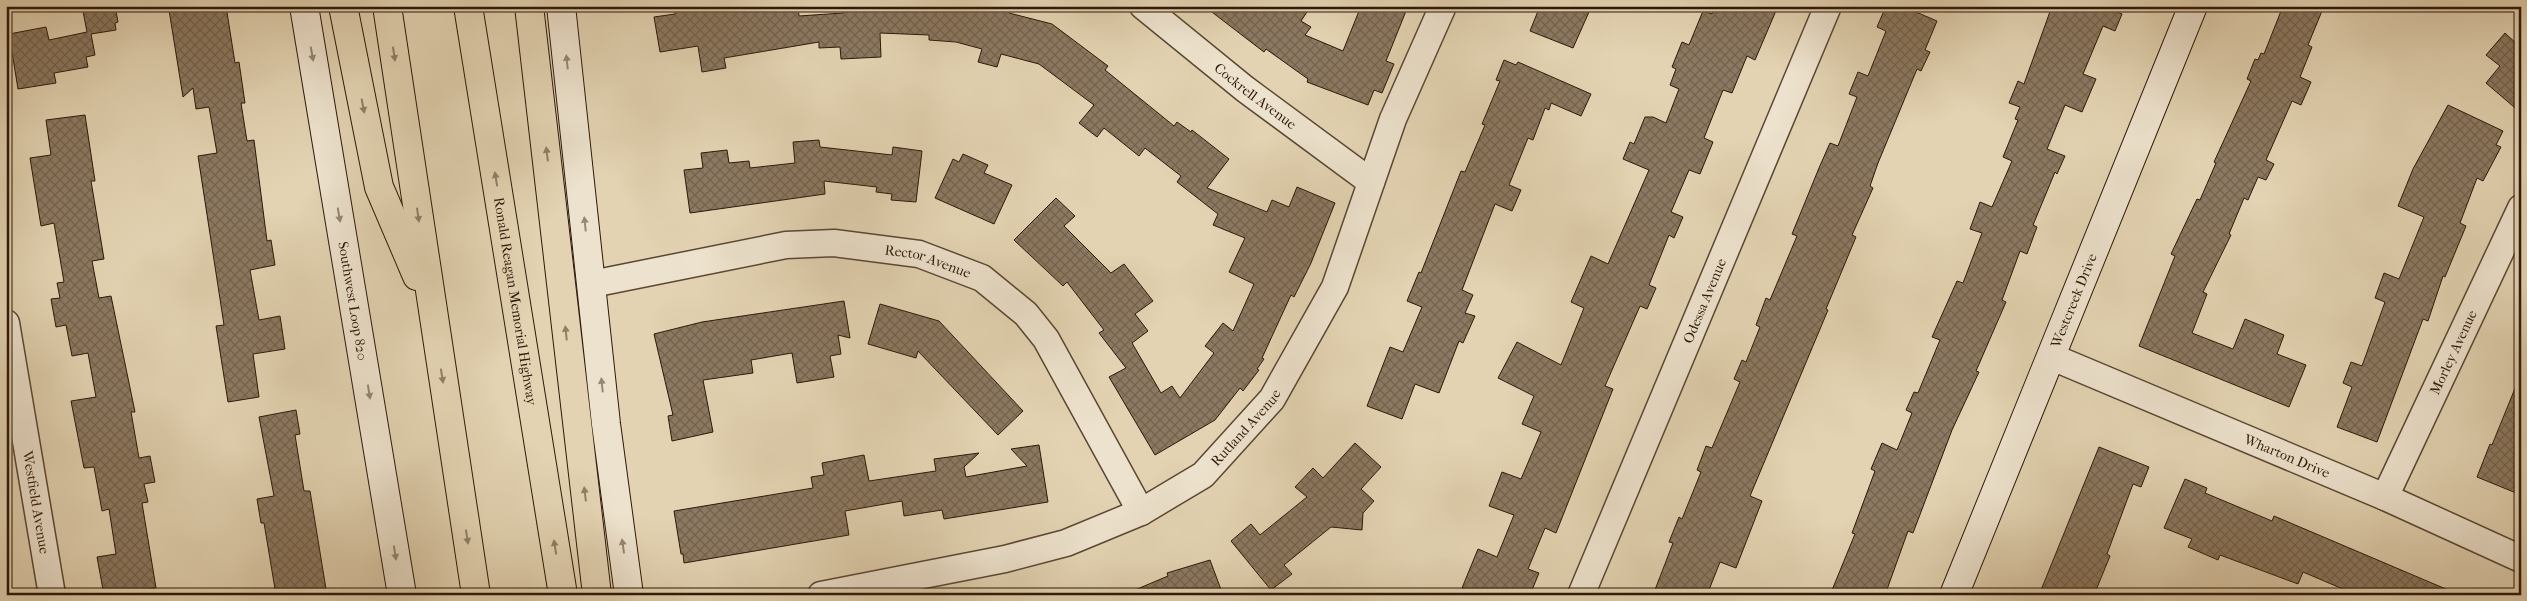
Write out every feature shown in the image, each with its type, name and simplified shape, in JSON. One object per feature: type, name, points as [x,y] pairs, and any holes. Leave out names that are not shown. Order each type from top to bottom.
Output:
[{"type":"highway","points":[[343,6],[379,187],[432,310]]},
{"type":"highway","points":[[387,6],[476,595]]},
{"type":"highway","name":"Ronald Reagan Memorial Highway","points":[[468,6],[563,595]]},
{"type":"highway","points":[[529,6],[597,595]]},
{"type":"main road","name":"Southwest Loop 820","points":[[304,6],[402,595]]},
{"type":"main road","points":[[560,6],[606,424],[629,595]]},
{"type":"main road","name":"Westcreek Drive","points":[[1954,595],[2193,6]]},
{"type":"street","name":"Cockrell Avenue","points":[[1143,6],[1245,89],[1371,182]]},
{"type":"street","name":"Rutland Avenue","points":[[821,595],[1005,559],[1066,543],[1141,512],[1203,475],[1272,399],[1335,286],[1393,119],[1443,6]]},
{"type":"street","name":"Odessa Avenue","points":[[1581,595],[1828,6]]},
{"type":"street","name":"Morley Avenue","points":[[2385,496],[2521,208]]},
{"type":"street","name":"Rector Avenue","points":[[592,284],[786,245],[834,243],[919,254],[982,278],[1026,314],[1046,339],[1141,512]]},
{"type":"street","name":"Westfield Avenue","points":[[6,323],[9,352],[52,595]]},
{"type":"street","name":"Wharton Drive","points":[[2052,356],[2385,496],[2521,559]]},
{"type":"building","points":[[82,6],[115,6],[118,22],[115,23],[116,30],[91,34],[95,55],[86,57],[88,67],[54,73],[56,83],[18,89],[9,34],[46,27],[49,40],[87,32]]},
{"type":"building","points":[[180,6],[226,6],[235,63],[239,62],[245,103],[241,103],[247,141],[254,140],[267,241],[271,240],[275,265],[250,270],[259,320],[280,316],[285,349],[253,354],[259,397],[228,402],[216,326],[224,325],[198,156],[217,153],[209,107],[196,109],[193,88],[183,97],[169,10],[181,8]]},
{"type":"building","points":[[674,6],[798,6],[799,16],[843,13],[842,6],[999,6],[1010,9],[1009,13],[1052,24],[1108,66],[1105,70],[1174,126],[1177,122],[1191,132],[1192,130],[1229,159],[1207,188],[1267,212],[1272,200],[1289,207],[1297,187],[1335,203],[1311,263],[1294,297],[1291,295],[1262,358],[1264,359],[1257,369],[1259,370],[1243,391],[1240,388],[1215,420],[1155,455],[1109,377],[1126,368],[1099,333],[1104,330],[1067,282],[1063,286],[1014,240],[1056,198],[1075,216],[1064,226],[1111,273],[1124,264],[1153,301],[1135,314],[1148,331],[1132,343],[1161,393],[1172,386],[1180,398],[1214,353],[1205,346],[1223,323],[1233,331],[1254,284],[1229,272],[1245,238],[1213,225],[1218,214],[1177,182],[1181,176],[1145,148],[1139,156],[1104,128],[1097,137],[1079,123],[1094,105],[1039,64],[1001,54],[997,67],[978,62],[982,49],[956,42],[929,40],[929,35],[880,33],[881,57],[841,59],[840,47],[819,48],[819,42],[724,58],[726,68],[702,72],[698,46],[660,52],[654,17],[675,14]]},
{"type":"building","points":[[1204,6],[1311,6],[1301,21],[1311,27],[1305,35],[1343,51],[1361,6],[1393,6],[1406,11],[1386,61],[1394,64],[1382,93],[1374,90],[1368,105],[1307,82],[1308,79],[1266,49],[1264,52]]},
{"type":"building","points":[[1540,6],[1575,6],[1589,12],[1573,48],[1530,31]]},
{"type":"building","points":[[1715,6],[1778,6],[1755,60],[1747,56],[1732,93],[1723,90],[1704,138],[1713,142],[1700,174],[1689,170],[1671,212],[1683,217],[1674,238],[1669,235],[1649,285],[1656,288],[1647,309],[1640,306],[1605,386],[1613,389],[1556,533],[1545,528],[1528,569],[1539,573],[1530,595],[1477,595],[1462,588],[1478,549],[1497,557],[1514,515],[1489,506],[1502,472],[1521,479],[1541,432],[1522,424],[1534,396],[1498,378],[1517,342],[1561,365],[1584,308],[1571,302],[1591,256],[1608,264],[1649,170],[1623,159],[1630,142],[1634,144],[1645,117],[1653,117],[1666,123],[1679,89],[1670,85],[1676,69],[1672,67],[1682,42],[1689,45],[1703,11],[1712,14]]},
{"type":"building","points":[[1886,6],[1902,6],[1937,21],[1925,50],[1930,52],[1921,71],[1917,69],[1878,163],[1870,186],[1873,188],[1852,235],[1856,237],[1826,309],[1828,310],[1750,496],[1762,501],[1736,568],[1720,562],[1707,595],[1653,595],[1673,543],[1669,542],[1679,517],[1682,519],[1701,472],[1697,470],[1706,446],[1712,448],[1740,382],[1734,379],[1742,360],[1746,362],[1760,327],[1756,325],[1766,298],[1770,300],[1797,236],[1792,234],[1819,168],[1830,143],[1838,146],[1857,97],[1849,94],[1858,72],[1868,76],[1886,31],[1877,27]]},
{"type":"building","points":[[2052,6],[2110,6],[2109,9],[2122,14],[2115,31],[2103,26],[2083,74],[2096,79],[2082,112],[2065,105],[2047,149],[2065,156],[2057,174],[2055,172],[2033,225],[2037,227],[2027,254],[2020,251],[2002,300],[2006,302],[1976,371],[1979,372],[1952,430],[1913,533],[1908,531],[1885,595],[1830,595],[1855,534],[1852,533],[1875,471],[1871,469],[1882,443],[1897,450],[1912,413],[1906,410],[1914,392],[1918,393],[1940,340],[1932,337],[1957,281],[1963,283],[1982,233],[1970,229],[1980,202],[1992,207],[2012,161],[2003,157],[2018,120],[2015,119],[2020,107],[2009,103],[2018,81],[2024,84]]},
{"type":"building","points":[[2283,6],[2324,6],[2308,45],[2312,47],[2300,77],[2311,82],[2301,105],[2292,101],[2266,160],[2274,164],[2266,180],[2258,177],[2248,200],[2244,198],[2229,234],[2231,235],[2203,292],[2207,294],[2192,333],[2233,349],[2245,319],[2284,335],[2277,354],[2306,365],[2289,407],[2139,346],[2175,256],[2171,254],[2197,199],[2200,200],[2216,163],[2214,162],[2251,81],[2247,79],[2255,59],[2258,60],[2261,53],[2264,54]]},
{"type":"building","points":[[2505,33],[2518,45],[2521,42],[2521,113],[2486,83],[2500,66],[2486,55]]},
{"type":"building","points":[[1504,60],[1516,65],[1518,62],[1591,94],[1581,116],[1551,103],[1549,110],[1545,108],[1533,140],[1528,138],[1509,185],[1521,190],[1512,211],[1495,204],[1462,290],[1473,295],[1465,313],[1475,316],[1463,343],[1459,341],[1439,393],[1415,384],[1402,419],[1367,406],[1390,347],[1403,352],[1422,307],[1407,301],[1419,272],[1421,273],[1461,171],[1465,172],[1485,125],[1482,124],[1500,81],[1496,80]]},
{"type":"building","points":[[2448,105],[2503,131],[2496,145],[2501,147],[2483,181],[2477,178],[2460,223],[2466,226],[2445,277],[2443,276],[2428,321],[2423,319],[2377,442],[2337,427],[2352,387],[2343,383],[2351,362],[2362,366],[2385,302],[2375,298],[2384,273],[2399,279],[2424,217],[2398,206],[2413,169]]},
{"type":"building","points":[[85,115],[95,181],[91,181],[104,259],[92,261],[99,298],[111,296],[135,412],[131,412],[139,458],[150,456],[155,482],[144,484],[148,502],[142,503],[156,588],[116,595],[104,595],[97,557],[116,554],[109,509],[102,511],[94,467],[84,468],[71,401],[96,397],[88,353],[72,356],[66,325],[56,327],[51,299],[60,298],[57,283],[64,282],[54,223],[41,226],[30,158],[51,155],[46,120]]},
{"type":"building","points":[[819,140],[820,147],[892,155],[893,147],[922,151],[916,202],[891,200],[892,194],[876,192],[877,187],[824,181],[825,194],[690,213],[684,170],[703,168],[701,153],[727,150],[729,163],[749,161],[750,168],[795,163],[793,142]]},
{"type":"building","points":[[963,154],[988,165],[984,173],[1012,185],[994,224],[935,198],[953,159],[959,162]]},
{"type":"building","points":[[844,301],[850,338],[838,335],[841,354],[830,356],[834,377],[797,383],[792,353],[751,360],[753,373],[703,380],[713,432],[672,441],[668,416],[673,415],[654,334],[702,322]]},
{"type":"building","points":[[880,304],[939,321],[1023,411],[998,435],[918,351],[916,358],[868,344]]},
{"type":"building","points":[[2521,377],[2521,495],[2477,477]]},
{"type":"building","points":[[296,410],[300,434],[295,435],[304,491],[310,491],[327,595],[276,595],[264,523],[261,523],[257,499],[274,496],[259,417]]},
{"type":"building","points":[[1355,443],[1381,467],[1361,489],[1374,501],[1363,513],[1362,530],[1331,527],[1284,565],[1292,574],[1271,590],[1231,541],[1251,524],[1260,535],[1307,497],[1295,487],[1313,468],[1323,478]]},
{"type":"building","points":[[1039,445],[1048,502],[944,519],[942,510],[904,516],[902,501],[845,511],[849,535],[684,563],[683,554],[681,554],[674,511],[813,488],[811,477],[824,475],[822,463],[864,455],[869,481],[936,471],[934,459],[979,453],[964,467],[966,477],[1027,466],[1011,449]]},
{"type":"building","points":[[2099,447],[2149,467],[2141,487],[2133,484],[2107,554],[2110,556],[2094,595],[2039,595]]},
{"type":"building","points":[[2185,479],[2207,488],[2205,493],[2272,521],[2274,516],[2460,595],[2357,595],[2303,572],[2298,584],[2220,555],[2218,560],[2188,547],[2192,539],[2164,528]]},
{"type":"building","points":[[1210,560],[1223,595],[1123,595],[1168,576],[1167,573]]}]
